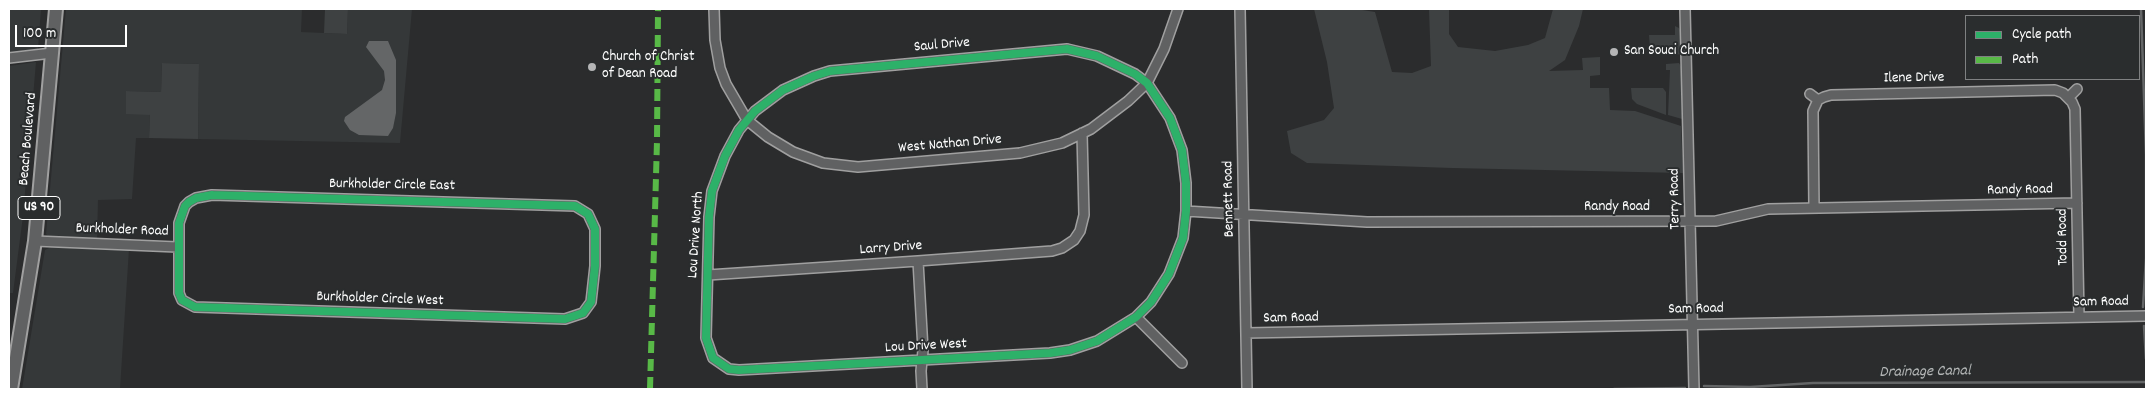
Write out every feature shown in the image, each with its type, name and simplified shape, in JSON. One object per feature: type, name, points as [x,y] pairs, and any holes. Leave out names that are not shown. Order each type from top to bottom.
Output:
[{"type":"highway","name":"Beach Boulevard","points":[[11,389],[35,241],[56,9]]},
{"type":"street","points":[[714,9],[715,40],[720,68],[726,84],[747,120]]},
{"type":"street","name":"West Nathan Drive","points":[[747,120],[768,137],[793,152],[823,163],[846,166],[1020,154],[1062,143],[1082,133],[1128,101],[1147,83],[1164,49],[1178,9]]},
{"type":"street","name":"Bennett Road","points":[[1240,9],[1247,389]]},
{"type":"street","name":"Terry Road","points":[[1685,9],[1694,389]]},
{"type":"street","name":"Saul Drive","points":[[747,120],[768,101],[801,82],[814,76],[847,69],[1067,50],[1097,56],[1135,74],[1147,83]]},
{"type":"street","points":[[9,58],[52,52]]},
{"type":"street","name":"Lou Drive West","points":[[713,358],[729,369],[739,370],[922,361],[1070,350],[1103,338],[1136,317],[1151,302],[1169,274],[1182,238],[1186,211],[1184,161],[1178,136],[1159,99],[1147,83]]},
{"type":"street","points":[[2069,97],[2077,89]]},
{"type":"street","name":"Ilene Drive","points":[[1818,100],[1831,94],[2055,90],[2069,97]]},
{"type":"street","points":[[1810,94],[1818,100],[1813,111],[1814,208]]},
{"type":"street","name":"Todd Road","points":[[2069,97],[2074,109],[2079,317]]},
{"type":"street","name":"Lou Drive North","points":[[713,358],[706,338],[712,191],[725,156],[739,130],[747,120]]},
{"type":"street","name":"Larry Drive","points":[[708,275],[918,262],[1052,251],[1062,248],[1074,240],[1082,227],[1084,215],[1082,133]]},
{"type":"street","name":"Burkholder Circle East","points":[[178,247],[179,223],[185,206],[196,198],[212,195],[568,204],[583,210],[592,221],[596,238],[595,266]]},
{"type":"street","name":"Randy Road","points":[[1186,211],[1367,222],[1690,221],[1724,220],[1760,209],[2077,203]]},
{"type":"street","name":"Burkholder Road","points":[[35,241],[178,247]]},
{"type":"street","name":"Burkholder Circle West","points":[[178,247],[179,293],[182,300],[188,304],[205,309],[572,318],[582,313],[591,302],[595,266]]},
{"type":"street","points":[[918,262],[923,350],[922,389]]},
{"type":"street","name":"Sam Road","points":[[1246,333],[2146,316]]},
{"type":"street","points":[[1136,317],[1182,363]]},
{"type":"shaded area","points":[[9,9],[41,9],[38,49],[9,53]]},
{"type":"shaded area","points":[[66,9],[302,9],[301,32],[347,34],[348,9],[412,9],[400,143],[198,139],[199,64],[162,63],[161,92],[126,91],[150,115],[149,138],[136,138],[132,199],[98,200],[97,241],[51,239],[46,234]]},
{"type":"shaded area","points":[[325,9],[348,9],[347,34],[324,33]]},
{"type":"shaded area","points":[[1314,9],[1356,9],[1375,12],[1392,72],[1412,73],[1431,66],[1429,9],[1449,9],[1449,34],[1458,47],[1495,51],[1528,45],[1545,38],[1553,9],[1583,9],[1579,26],[1565,60],[1549,71],[1583,70],[1582,58],[1600,57],[1600,75],[1590,76],[1590,88],[1609,88],[1610,110],[1635,111],[1681,126],[1683,173],[1307,163],[1291,153],[1287,131],[1324,120],[1334,108],[1327,62]]},
{"type":"shaded area","points":[[1675,26],[1682,33],[1682,54],[1673,55],[1672,47],[1650,49],[1649,35],[1675,35]]},
{"type":"shaded area","points":[[369,41],[388,41],[396,60],[396,113],[393,128],[388,136],[359,135],[350,130],[344,121],[345,117],[382,90],[385,80],[384,71],[366,47]]},
{"type":"shaded area","points":[[36,62],[23,216],[13,293],[9,293],[9,66]]},
{"type":"shaded area","points":[[162,63],[199,64],[198,139],[149,138],[150,115],[126,114],[126,91],[161,92]]},
{"type":"shaded area","points":[[1679,63],[1683,70],[1684,116],[1682,119],[1668,115],[1670,70],[1666,70],[1666,64]]},
{"type":"shaded area","points":[[1631,88],[1663,88],[1666,92],[1666,115],[1637,104],[1632,99]]},
{"type":"shaded area","points":[[51,247],[129,249],[120,389],[22,389],[45,250]]},
{"type":"waterway","name":"Drainage Canal","points":[[2141,9],[2146,155],[2146,258],[2143,307]]},
{"type":"waterway","name":"Drainage Canal","points":[[2144,326],[2146,359]]},
{"type":"waterway","name":"Drainage Canal","points":[[1704,386],[1750,387],[1813,383],[2146,382]]},
{"type":"waterway","points":[[1614,389],[1685,388]]},
{"type":"marked path","points":[[650,389],[657,141],[658,9]]},
{"type":"cycle path","points":[[1067,49],[1097,56],[1135,74],[1147,83],[1170,118],[1182,150],[1186,183],[1186,211],[1183,238],[1169,274],[1151,302],[1136,317],[1097,341],[1070,350],[1050,353],[739,370],[729,369],[713,358],[706,338],[709,217],[712,191],[725,156],[739,130],[755,111],[783,90],[830,71],[1067,49]]},
{"type":"cycle path","points":[[212,195],[575,206],[588,214],[595,229],[595,266],[591,302],[583,313],[565,319],[195,307],[182,300],[179,293],[179,223],[185,206],[189,202],[196,198],[212,195]]},
{"type":"place","name":"San Souci Church","points":[[1614,52]]},
{"type":"place","name":"Church of Christ of Dean Road","points":[[592,67]]}]
